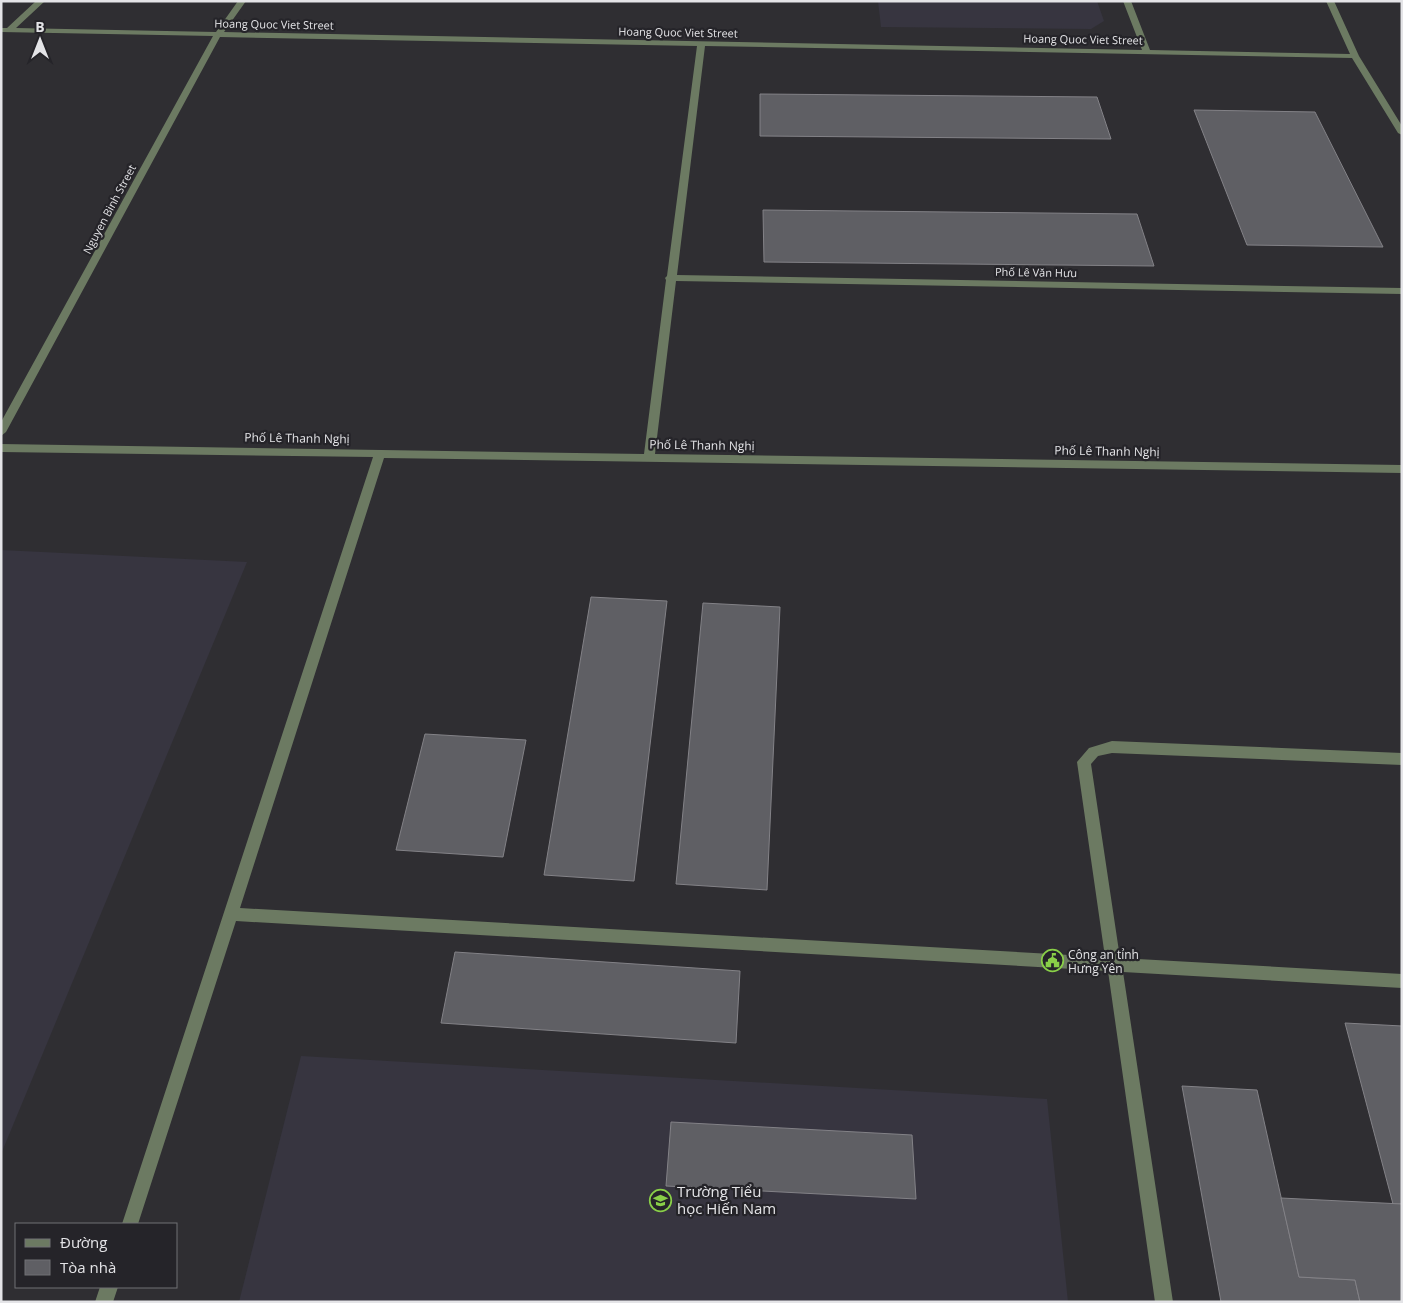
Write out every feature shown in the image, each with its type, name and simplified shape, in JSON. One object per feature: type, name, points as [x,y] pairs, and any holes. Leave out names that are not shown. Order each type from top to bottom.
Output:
[{"type":"street","points":[[5,30],[41,1]]},
{"type":"street","name":"Nguyen Binh Street","points":[[1,432],[211,44],[242,1]]},
{"type":"street","points":[[1127,1],[1147,52]]},
{"type":"street","points":[[1330,1],[1355,56],[1402,133]]},
{"type":"street","name":"Hoang Quoc Viet Street","points":[[5,30],[1355,56]]},
{"type":"street","points":[[649,458],[670,278],[701,43]]},
{"type":"street","name":"Phố Lê Văn Hưu","points":[[670,278],[1402,291]]},
{"type":"street","name":"Phố Lê Thanh Nghị","points":[[1,448],[1402,469]]},
{"type":"street","points":[[130,1223],[380,453]]},
{"type":"street","points":[[1164,1302],[1084,762],[1094,752],[1112,747],[1402,759]]},
{"type":"street","points":[[230,914],[1402,981]]},
{"type":"street","points":[[104,1302],[109,1288]]},
{"type":"shaded area","points":[[878,1],[1097,1],[1104,21],[1091,29],[881,27]]},
{"type":"shaded area","points":[[1,550],[247,562],[1,1154]]},
{"type":"shaded area","name":"Trường Tiểu học Hiến Nam","points":[[301,1056],[1047,1099],[1068,1302],[239,1302]]},
{"type":"building","points":[[760,94],[1097,97],[1111,139],[760,136]]},
{"type":"building","points":[[1194,110],[1315,112],[1383,247],[1247,245]]},
{"type":"building","points":[[763,210],[1137,214],[1154,266],[764,262]]},
{"type":"building","points":[[591,597],[667,601],[634,881],[544,875]]},
{"type":"building","points":[[703,603],[780,607],[767,890],[676,884]]},
{"type":"building","points":[[425,734],[526,740],[503,857],[396,850]]},
{"type":"building","points":[[455,952],[740,971],[736,1043],[441,1023]]},
{"type":"building","points":[[1345,1023],[1402,1026],[1402,1204],[1393,1204]]},
{"type":"building","points":[[1182,1086],[1257,1090],[1299,1277],[1355,1280],[1360,1302],[1221,1302]]},
{"type":"building","points":[[671,1122],[912,1135],[916,1199],[666,1186]]},
{"type":"building","points":[[1281,1198],[1402,1204],[1402,1302],[1360,1302],[1355,1280],[1299,1277]]},
{"type":"place","name":"Công an tỉnh Hưng Yên","points":[[1052,961]]},
{"type":"place","name":"Trường Tiểu học Hiến Nam","points":[[661,1200]]}]
